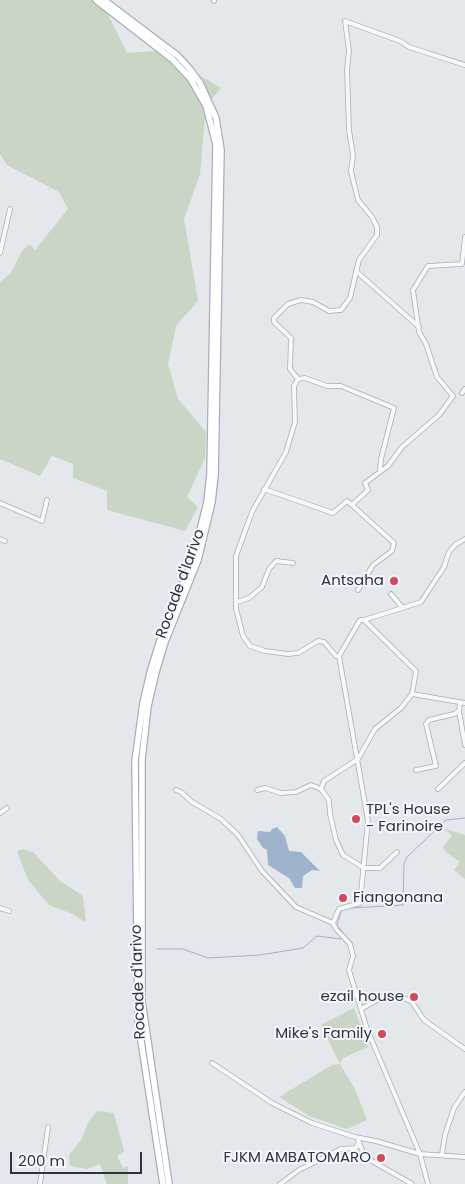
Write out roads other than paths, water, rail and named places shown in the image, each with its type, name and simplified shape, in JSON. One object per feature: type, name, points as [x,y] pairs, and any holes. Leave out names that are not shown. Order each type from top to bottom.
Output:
[{"type":"main road","name":"Rocade d'Iarivo","points":[[96,0],[172,59],[190,78],[206,106],[216,144],[210,464],[207,502],[192,559],[160,640],[151,669],[143,703],[135,761],[138,1021],[163,1184]]},
{"type":"main road","name":"Rocade d'Iarivo","points":[[104,0],[178,56],[189,68],[200,83],[216,118],[221,150],[216,475],[212,502],[198,560],[165,642],[156,672],[148,706],[142,759],[142,1001],[169,1184]]},
{"type":"street","points":[[298,379],[290,369],[291,338],[274,322],[274,318],[288,304],[301,300],[313,302],[329,311],[338,311],[350,298],[359,260],[378,231],[372,217],[358,200],[354,188],[349,130],[349,51],[345,21],[400,41],[408,47],[465,65]]},
{"type":"street","points":[[0,253],[10,209]]},
{"type":"street","points":[[352,505],[369,489],[366,482],[388,466],[402,447],[439,415],[453,396],[437,377],[419,327],[413,290],[428,266],[462,264],[465,237]]},
{"type":"street","points":[[356,271],[419,327]]},
{"type":"street","points":[[298,379],[306,378],[327,386],[341,386],[394,408],[380,470]]},
{"type":"street","points":[[298,379],[294,386],[295,422],[290,442],[264,489],[243,534],[236,556],[236,602],[241,632],[250,646],[264,651],[288,654],[298,653],[318,641],[324,642],[336,656],[339,656]]},
{"type":"street","points":[[462,393],[465,388]]},
{"type":"street","points":[[264,489],[333,513],[346,501],[394,544],[392,550],[373,565],[358,590]]},
{"type":"street","points":[[0,503],[42,521],[47,500]]},
{"type":"street","points":[[334,923],[339,909],[360,903],[368,821],[358,759],[353,746],[339,656],[360,620],[401,606],[421,602],[444,566],[450,552],[455,545],[465,539]]},
{"type":"street","points":[[236,602],[249,598],[262,587],[276,561],[293,563]]},
{"type":"street","points":[[391,594],[401,606]]},
{"type":"street","points":[[321,789],[324,781],[358,759],[375,729],[401,708],[412,694],[416,671],[364,620]]},
{"type":"street","points":[[412,694],[463,703],[459,711],[465,745]]},
{"type":"street","points":[[416,770],[436,766],[426,724],[429,720],[459,711]]},
{"type":"street","points":[[438,789],[465,763]]},
{"type":"street","points":[[257,790],[265,788],[281,793],[296,792],[311,785],[321,789],[329,800],[330,814],[338,848],[343,855],[364,868],[384,866],[397,852]]},
{"type":"street","points":[[176,790],[192,802],[222,819],[238,835],[257,865],[291,903],[334,923],[352,949],[353,956],[349,970],[361,1008],[380,1062],[420,1154],[428,1184]]},
{"type":"street","points":[[0,813],[7,808]]},
{"type":"street","points":[[0,908],[9,911]]},
{"type":"street","points":[[361,1008],[384,996],[400,996],[412,1002],[424,1020],[465,1049]]},
{"type":"street","points":[[212,1062],[272,1103],[312,1122],[355,1137],[420,1154],[465,1157]]},
{"type":"street","points":[[442,1154],[444,1135],[454,1108],[465,1092]]},
{"type":"street","points":[[40,1184],[48,1126]]},
{"type":"street","points":[[355,1137],[365,1157],[412,1184]]},
{"type":"street","points":[[280,1184],[299,1170],[341,1149],[356,1148],[359,1142]]},
{"type":"water","points":[[277,827],[285,836],[289,851],[301,852],[320,871],[312,870],[303,876],[302,888],[295,888],[289,878],[268,865],[267,850],[263,848],[257,839],[258,831],[270,832]]},
{"type":"waterway","points":[[351,908],[403,905],[404,864],[407,857],[446,820],[465,818]]},
{"type":"waterway","points":[[157,949],[183,949],[208,958],[260,955],[303,948],[317,936],[341,939],[344,934],[337,925],[342,909]]},
{"type":"place","name":"Antsaha","points":[[394,581]]},
{"type":"place","name":"TPL's House - Farinoire","points":[[356,819]]},
{"type":"place","name":"Fiangonana","points":[[343,898]]},
{"type":"place","name":"ezail house","points":[[414,997]]},
{"type":"place","name":"Mike's Family","points":[[382,1034]]},
{"type":"place","name":"FJKM AMBATOMARO","points":[[381,1158]]}]
